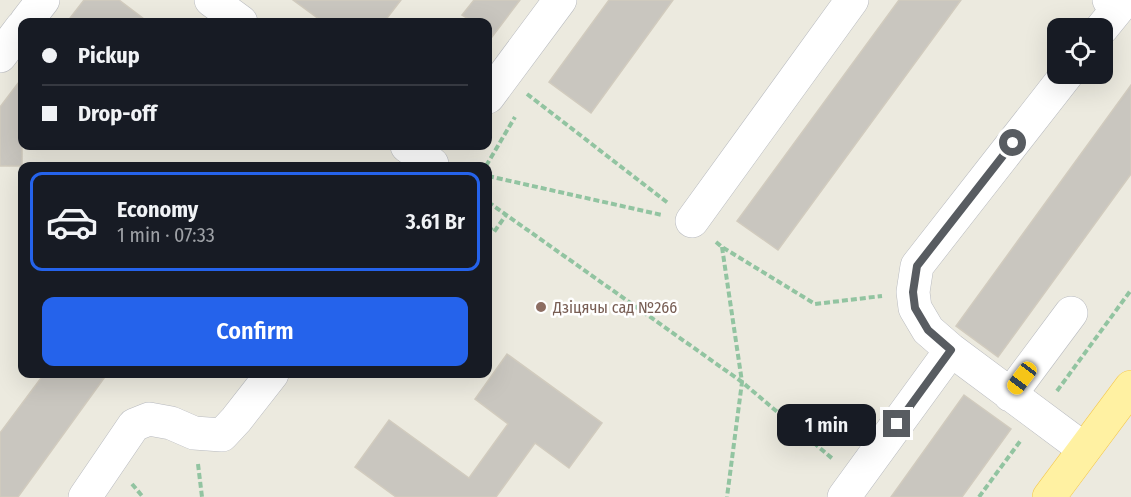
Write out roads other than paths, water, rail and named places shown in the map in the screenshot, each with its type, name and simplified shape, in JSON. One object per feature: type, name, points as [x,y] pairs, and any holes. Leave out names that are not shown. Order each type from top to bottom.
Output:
[{"type":"main road","points":[[1049,497],[1131,387]]},
{"type":"street","points":[[29,18],[43,0]]},
{"type":"street","points":[[211,0],[236,18]]},
{"type":"street","points":[[492,92],[560,0]]},
{"type":"street","points":[[692,221],[852,0]]},
{"type":"street","points":[[1109,0],[1119,7],[1110,18]]},
{"type":"street","points":[[0,56],[18,32]]},
{"type":"street","points":[[1059,84],[917,266],[913,292],[915,308],[928,330],[951,350],[1084,449]]},
{"type":"street","points":[[1010,395],[1071,313]]},
{"type":"street","points":[[851,488],[951,350]]},
{"type":"street","points":[[85,497],[134,425],[149,418],[171,423],[194,433],[222,435],[269,378]]},
{"type":"place","name":"Дзіцячы сад №266","points":[[541,307]]}]
